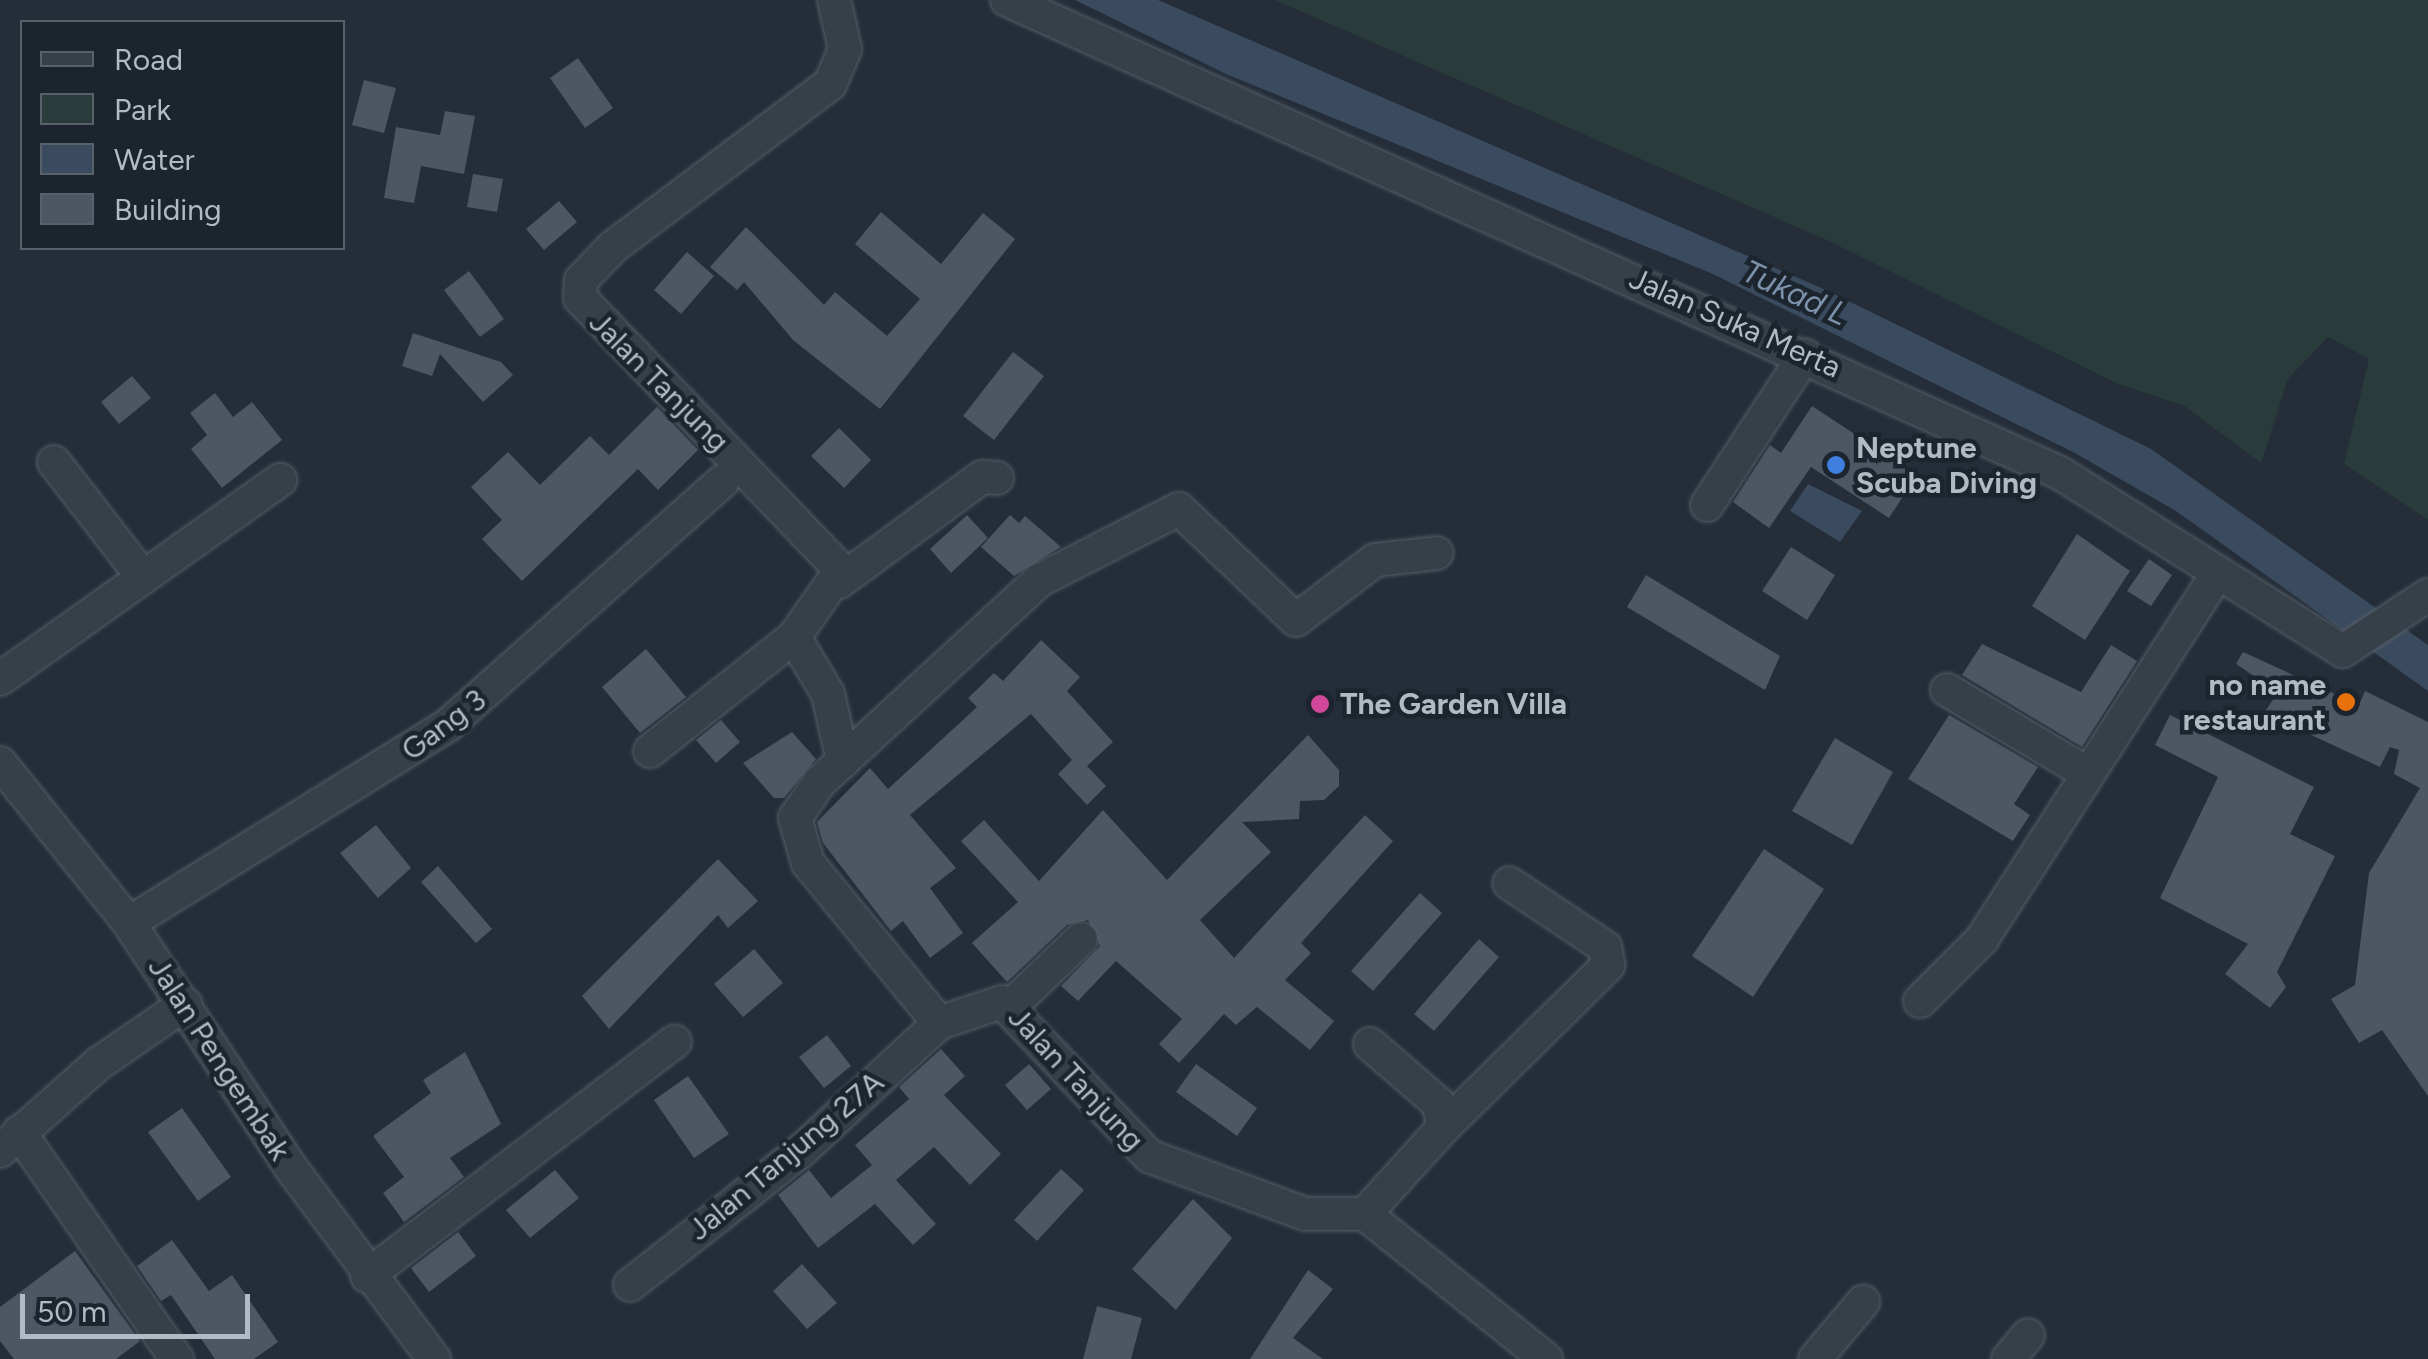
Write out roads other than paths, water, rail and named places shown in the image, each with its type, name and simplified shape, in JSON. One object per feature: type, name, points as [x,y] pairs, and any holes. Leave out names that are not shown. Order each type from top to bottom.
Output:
[{"type":"street","name":"Jalan Tanjung","points":[[834,0],[846,49],[830,84],[613,247],[581,280],[580,298],[831,556],[839,582]]},
{"type":"street","name":"Jalan Suka Merta","points":[[1006,0],[1805,355],[2060,473],[2304,631],[2356,650],[2423,598]]},
{"type":"street","points":[[1706,505],[1805,355]]},
{"type":"street","points":[[54,462],[143,577]]},
{"type":"street","points":[[650,751],[794,637],[839,582],[982,477],[997,478]]},
{"type":"street","points":[[0,679],[280,480]]},
{"type":"street","name":"Gang 3","points":[[129,922],[448,725],[723,480]]},
{"type":"street","points":[[939,1024],[796,837],[804,799],[843,760],[1040,580],[1187,510],[1296,620],[1375,560],[1438,553]]},
{"type":"street","points":[[1920,1000],[1982,939],[2218,572]]},
{"type":"street","points":[[794,637],[828,694],[843,760]]},
{"type":"street","points":[[1947,690],[2086,772]]},
{"type":"street","name":"Jalan Pengembak","points":[[0,763],[129,922],[366,1276],[434,1359]]},
{"type":"street","points":[[1509,883],[1605,947],[1608,965],[1444,1127],[1365,1214],[1546,1359]]},
{"type":"street","points":[[1011,1006],[1081,939]]},
{"type":"street","name":"Jalan Tanjung","points":[[939,1024],[978,1003],[1011,1006],[1148,1156],[1305,1214],[1365,1214]]},
{"type":"street","points":[[177,1359],[10,1142],[185,1004]]},
{"type":"street","name":"Jalan Tanjung 27A","points":[[630,1285],[802,1150],[939,1024]]},
{"type":"street","points":[[366,1276],[675,1041]]},
{"type":"street","points":[[1370,1044],[1438,1103],[1444,1127]]},
{"type":"street","points":[[1815,1359],[1863,1302]]},
{"type":"water","name":"Tukad L","points":[[1075,0],[1158,0],[1826,290],[2151,449],[2428,645],[2428,691],[2176,511],[2073,452],[1713,274],[1226,74]]},
{"type":"water","points":[[1808,484],[1862,511],[1840,542],[1790,511]]},
{"type":"place","name":"Neptune Scuba Diving","points":[[1836,465]]},
{"type":"place","name":"no name restaurant","points":[[2346,702]]},
{"type":"place","name":"The Garden Villa","points":[[1320,704]]}]
